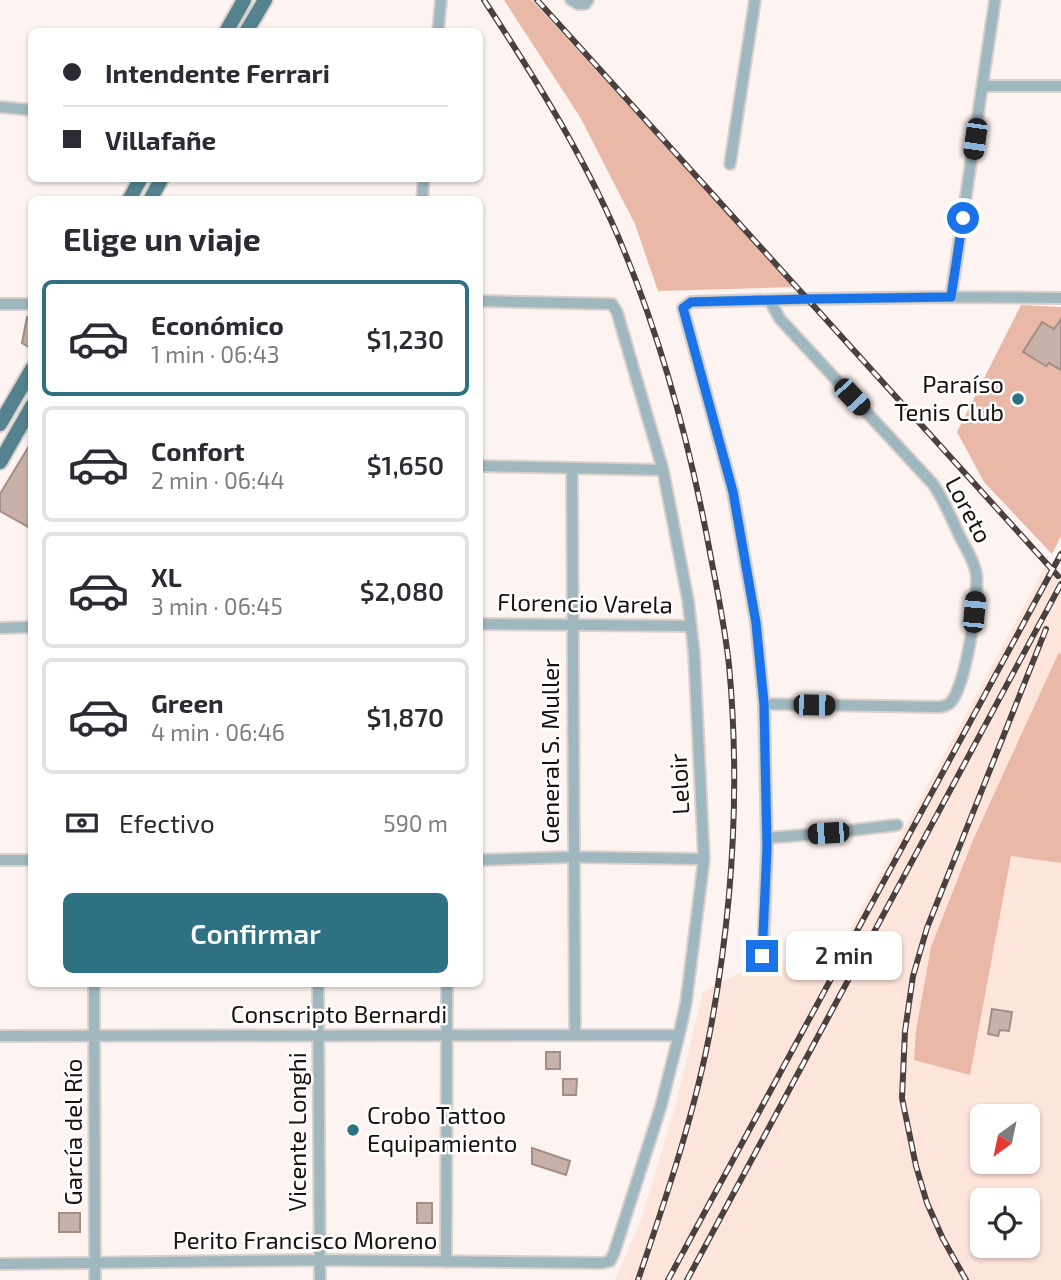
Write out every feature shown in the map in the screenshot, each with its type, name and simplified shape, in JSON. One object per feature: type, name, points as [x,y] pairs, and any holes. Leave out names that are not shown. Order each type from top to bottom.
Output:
[{"type":"main road","points":[[228,28],[244,0]]},
{"type":"main road","points":[[248,28],[265,0]]},
{"type":"main road","points":[[0,424],[28,376]]},
{"type":"main road","points":[[0,462],[27,426]]},
{"type":"street","points":[[438,28],[441,0]]},
{"type":"street","points":[[571,0],[578,4],[587,2]]},
{"type":"street","points":[[730,164],[755,0]]},
{"type":"street","points":[[951,297],[995,0]]},
{"type":"street","points":[[983,86],[1061,86]]},
{"type":"street","points":[[0,107],[28,110]]},
{"type":"street","points":[[762,956],[767,838],[764,704],[756,623],[733,492],[683,308],[691,302],[770,300],[951,297],[1061,299]]},
{"type":"street","name":"Loreto","points":[[764,704],[944,706],[952,702],[969,651],[977,579],[973,562],[933,484],[780,318],[770,300]]},
{"type":"street","name":"Leloir","points":[[483,301],[612,304],[622,327],[663,470],[691,626],[704,859],[686,1003],[654,1129],[610,1261]]},
{"type":"street","points":[[0,304],[28,304]]},
{"type":"street","points":[[483,466],[663,470]]},
{"type":"street","name":"General S. Muller","points":[[572,468],[575,1035]]},
{"type":"street","name":"Florencio Varela","points":[[483,624],[691,626]]},
{"type":"street","points":[[0,628],[28,627]]},
{"type":"street","points":[[767,838],[897,825]]},
{"type":"street","points":[[483,860],[573,857],[704,859]]},
{"type":"street","points":[[0,860],[28,860]]},
{"type":"street","name":"García del Río","points":[[94,987],[95,1280]]},
{"type":"street","name":"Vicente Longhi","points":[[318,987],[320,1280]]},
{"type":"street","points":[[446,1262],[447,987]]},
{"type":"street","name":"Conscripto Bernardi","points":[[0,1037],[679,1035]]},
{"type":"street","name":"Perito Francisco Moreno","points":[[0,1264],[319,1260],[610,1261]]},
{"type":"shaded area","points":[[504,0],[532,0],[794,287],[658,291],[635,224],[580,117]]},
{"type":"shaded area","name":"Paraíso Tenis Club","points":[[1021,305],[1061,307],[1061,536],[1052,554],[984,482],[957,432]]},
{"type":"shaded area","points":[[1045,567],[1061,584],[1061,1280],[615,1280],[641,1220],[675,1107],[703,992],[765,960],[832,963]]},
{"type":"shaded area","points":[[1059,652],[1061,863],[1011,856],[970,1075],[914,1060],[916,1031],[931,947],[973,840]]},
{"type":"building","points":[[27,317],[28,317],[28,347],[22,343]]},
{"type":"building","points":[[1061,319],[1061,370],[1049,363],[1046,366],[1023,352],[1042,322],[1054,329]]},
{"type":"building","points":[[28,448],[28,527],[0,511],[0,494]]},
{"type":"building","points":[[992,1009],[1012,1012],[1009,1031],[1000,1030],[998,1036],[988,1034]]},
{"type":"building","points":[[546,1052],[560,1052],[560,1069],[546,1069]]},
{"type":"building","points":[[563,1079],[577,1079],[576,1095],[563,1095]]},
{"type":"building","points":[[532,1148],[570,1161],[566,1175],[532,1164]]},
{"type":"building","points":[[417,1203],[432,1203],[432,1223],[417,1223]]},
{"type":"building","points":[[59,1213],[80,1213],[80,1232],[59,1232]]},
{"type":"railway","points":[[484,0],[579,155],[611,220],[653,327],[686,442],[716,584],[729,665],[734,799],[730,888],[719,977],[712,1021],[689,1120],[638,1280]]},
{"type":"railway","points":[[537,0],[1058,576]]},
{"type":"railway","points":[[668,1280],[1061,554]]},
{"type":"railway","points":[[687,1280],[1061,584]]},
{"type":"railway","points":[[966,1280],[927,1203],[916,1166],[902,1098],[905,1031],[913,976],[927,928],[1046,629]]},
{"type":"place","name":"Paraíso Tenis Club","points":[[1018,399]]},
{"type":"place","name":"Crobo Tattoo Equipamiento","points":[[353,1130]]},
{"type":"route","points":[[762,956],[767,848],[764,704],[756,623],[733,492],[683,308],[691,302],[951,297],[963,218]]}]
